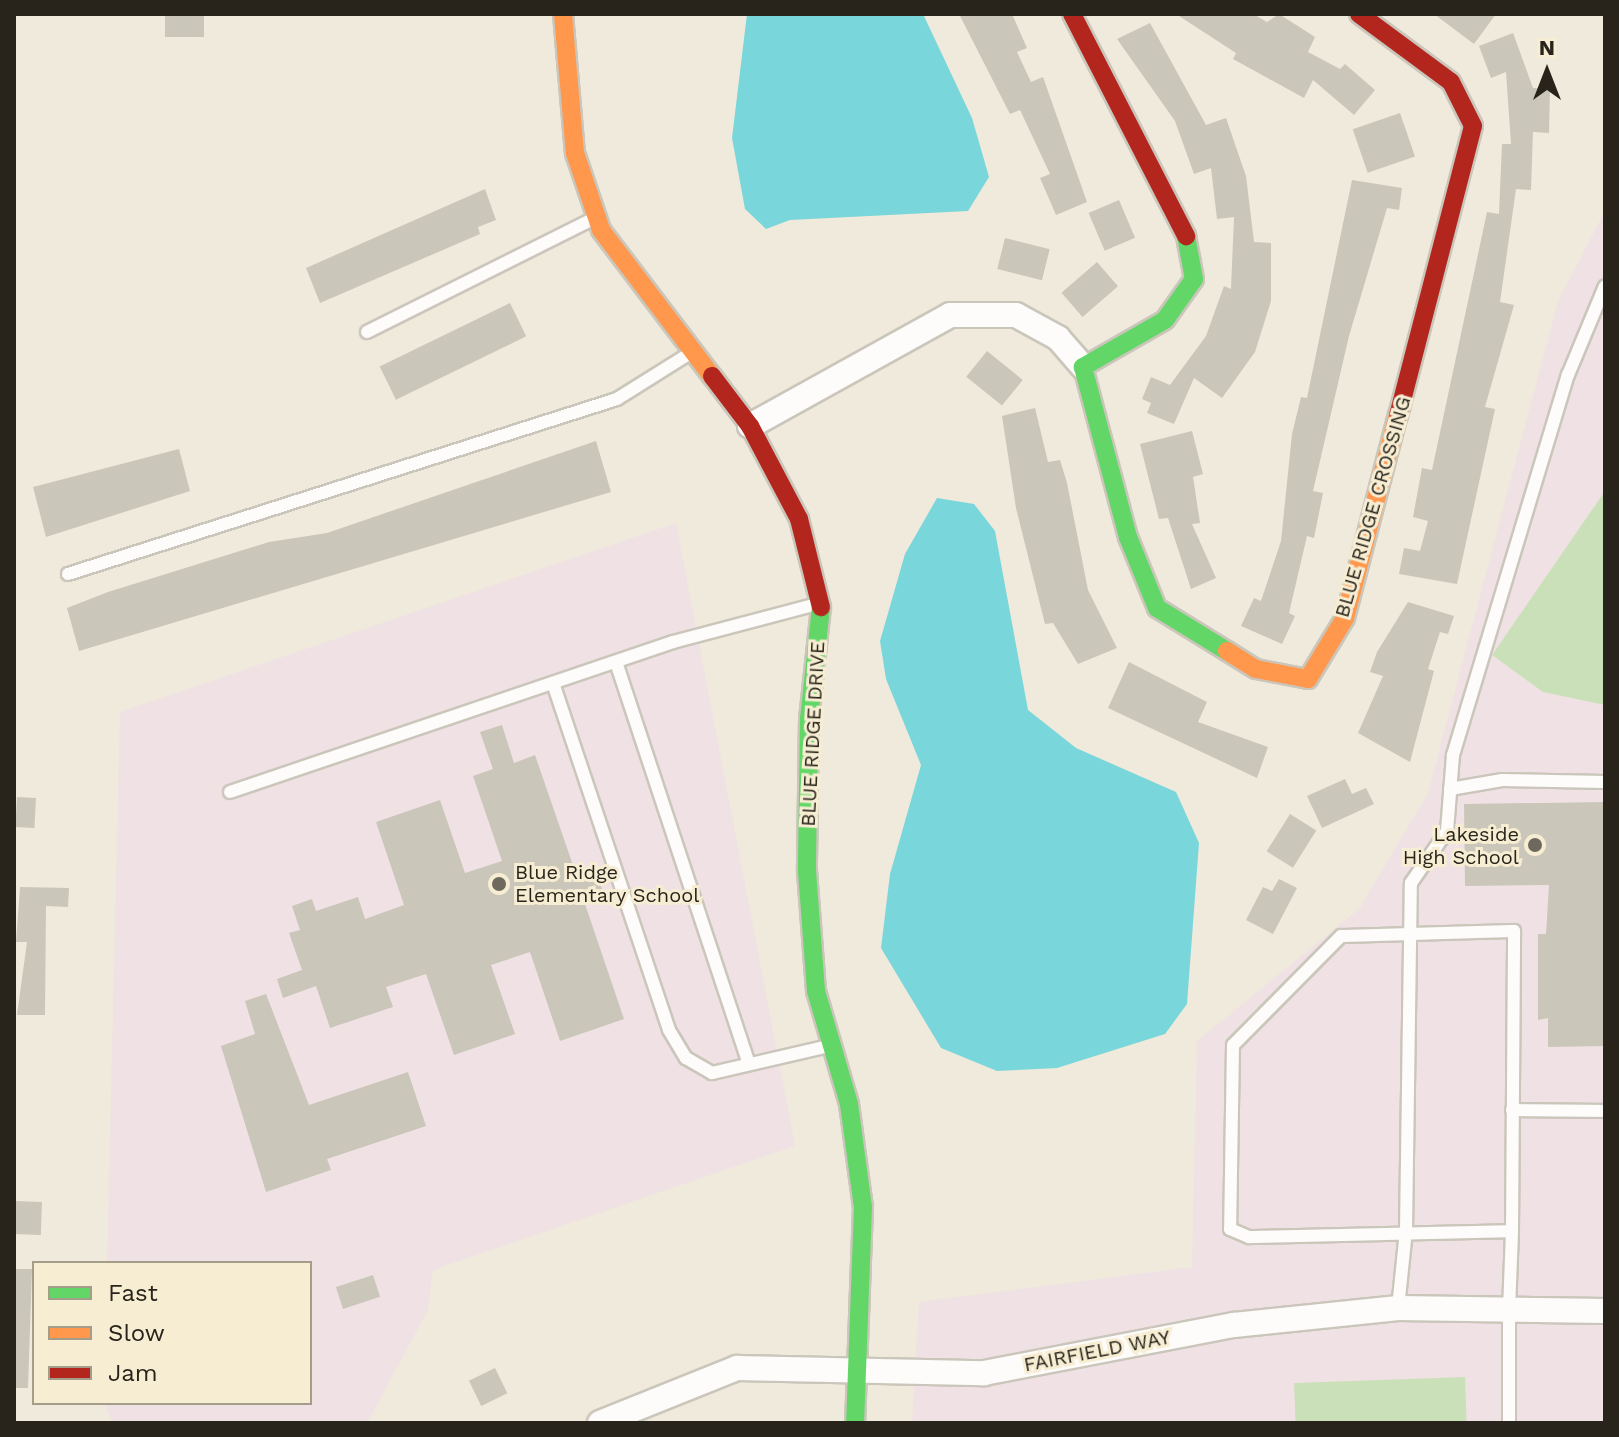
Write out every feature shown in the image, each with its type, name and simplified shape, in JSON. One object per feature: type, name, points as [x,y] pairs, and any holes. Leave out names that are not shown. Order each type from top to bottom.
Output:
[{"type":"street","name":"BLUE RIDGE DRIVE","points":[[563,14],[575,153],[596,217],[750,426],[799,519],[821,603],[809,719],[807,871],[816,991],[832,1045],[863,1207],[855,1423]]},
{"type":"street","points":[[1072,14],[1184,227],[1194,279],[1165,320],[1083,367]]},
{"type":"street","name":"BLUE RIDGE CROSSING","points":[[750,426],[950,315],[1016,315],[1058,338],[1083,367],[1128,537],[1157,608],[1256,669],[1308,679],[1345,618],[1473,126],[1451,82],[1359,14]]},
{"type":"street","name":"FAIRFIELD WAY","points":[[600,1423],[737,1368],[984,1373],[1234,1325],[1398,1308],[1605,1311]]},
{"type":"lane","points":[[367,332],[596,217]]},
{"type":"lane","points":[[1398,1308],[1406,1231],[1407,934],[1411,883],[1447,831],[1453,755],[1599,314],[1605,286]]},
{"type":"lane","points":[[68,574],[617,399],[693,352]]},
{"type":"lane","points":[[230,792],[616,662],[821,603]]},
{"type":"lane","points":[[616,662],[749,1064]]},
{"type":"lane","points":[[553,683],[669,1030],[686,1058],[712,1073],[832,1045]]},
{"type":"lane","points":[[1450,789],[1502,780],[1605,782]]},
{"type":"lane","points":[[1509,1423],[1509,1310],[1512,1231],[1514,931],[1341,936],[1233,1045],[1230,1229],[1249,1237],[1406,1231],[1512,1231]]},
{"type":"lane","points":[[1512,1110],[1605,1111]]},
{"type":"shaded area","points":[[1605,211],[1605,1423],[912,1423],[919,1302],[1192,1267],[1197,1041],[1360,908],[1428,793],[1558,301]]},
{"type":"shaded area","points":[[676,523],[795,1146],[433,1270],[428,1310],[367,1423],[113,1423],[105,1405],[312,1405],[312,1261],[107,1261],[120,712]]},
{"type":"green space","points":[[1605,491],[1605,705],[1543,692],[1492,655]]},
{"type":"green space","points":[[1465,1377],[1467,1423],[1296,1423],[1294,1383]]},
{"type":"water","points":[[747,14],[923,14],[972,118],[989,177],[968,211],[790,220],[766,229],[745,209],[732,138]]},
{"type":"water","points":[[937,498],[974,504],[995,531],[1028,710],[1076,748],[1176,792],[1199,843],[1187,1004],[1165,1034],[1057,1068],[997,1071],[941,1048],[881,948],[890,874],[921,765],[886,679],[880,641],[905,554]]},
{"type":"building","points":[[165,14],[204,14],[204,37],[165,37]]},
{"type":"building","points":[[959,14],[1012,14],[1027,48],[1017,52],[1031,82],[1043,77],[1087,202],[1056,215],[1040,178],[1050,174],[1020,110],[1010,114]]},
{"type":"building","points":[[1176,14],[1253,14],[1267,22],[1279,14],[1315,37],[1308,52],[1340,69],[1345,64],[1375,90],[1354,115],[1313,80],[1304,98],[1233,59],[1236,53]]},
{"type":"building","points":[[1434,14],[1496,14],[1474,44]]},
{"type":"building","points":[[1150,23],[1206,125],[1226,118],[1246,176],[1254,242],[1271,243],[1271,301],[1255,352],[1222,398],[1194,378],[1174,424],[1147,413],[1151,403],[1142,399],[1151,377],[1170,385],[1206,336],[1224,286],[1231,289],[1234,217],[1217,219],[1211,168],[1194,174],[1175,121],[1117,39]]},
{"type":"building","points":[[1513,33],[1533,88],[1550,89],[1549,133],[1533,132],[1531,190],[1516,189],[1500,302],[1514,305],[1485,407],[1495,409],[1457,584],[1399,574],[1404,548],[1420,551],[1428,521],[1413,517],[1422,468],[1432,470],[1487,212],[1499,214],[1502,144],[1511,144],[1506,72],[1491,78],[1479,46]]},
{"type":"building","points":[[1400,113],[1415,156],[1368,173],[1353,129]]},
{"type":"building","points":[[1352,180],[1402,188],[1399,210],[1387,208],[1349,336],[1313,491],[1323,493],[1314,538],[1307,536],[1289,613],[1295,616],[1282,644],[1241,626],[1254,598],[1261,601],[1281,541],[1292,434],[1301,397],[1307,398]]},
{"type":"building","points":[[485,189],[496,220],[478,227],[480,234],[320,303],[306,268]]},
{"type":"building","points":[[1119,200],[1135,238],[1105,251],[1089,213]]},
{"type":"building","points":[[1005,238],[1050,249],[1042,280],[997,269]]},
{"type":"building","points":[[1097,262],[1118,286],[1083,317],[1062,293]]},
{"type":"building","points":[[510,303],[526,336],[396,400],[380,367]]},
{"type":"building","points":[[987,351],[1023,380],[1002,406],[966,377]]},
{"type":"building","points":[[1035,408],[1048,462],[1060,460],[1067,483],[1088,590],[1117,648],[1078,664],[1053,623],[1045,624],[1016,508],[1002,416]]},
{"type":"building","points":[[1192,431],[1203,474],[1193,477],[1200,523],[1192,524],[1216,578],[1191,589],[1168,518],[1159,519],[1140,444]]},
{"type":"building","points":[[596,441],[611,492],[79,651],[67,608],[108,592],[269,542],[327,533]]},
{"type":"building","points":[[179,449],[190,491],[46,537],[33,487]]},
{"type":"building","points":[[1408,602],[1454,616],[1448,634],[1440,632],[1428,669],[1434,671],[1410,762],[1358,733],[1383,676],[1370,672],[1377,652]]},
{"type":"building","points":[[1129,662],[1207,702],[1198,722],[1268,747],[1257,778],[1108,708]]},
{"type":"building","name":"Blue Ridge Elementary School","points":[[502,725],[514,763],[535,755],[575,871],[594,865],[605,898],[585,904],[624,1019],[560,1041],[530,952],[491,965],[515,1034],[454,1055],[426,974],[386,987],[393,1007],[330,1028],[316,986],[283,998],[277,979],[302,970],[289,933],[300,930],[292,906],[312,899],[316,911],[358,897],[365,919],[404,905],[376,822],[440,800],[465,873],[502,861],[473,776],[493,769],[480,732]]},
{"type":"building","points":[[1345,779],[1352,794],[1366,788],[1374,804],[1322,828],[1307,796]]},
{"type":"building","points":[[17,797],[36,798],[34,828],[15,827]]},
{"type":"building","points":[[1605,802],[1605,1046],[1548,1047],[1548,1018],[1538,1020],[1538,934],[1546,934],[1549,885],[1465,886],[1464,804]]},
{"type":"building","points":[[1290,814],[1316,830],[1293,868],[1267,851]]},
{"type":"building","points":[[1279,879],[1297,888],[1273,934],[1246,920],[1263,887],[1272,891]]},
{"type":"building","points":[[20,887],[69,888],[68,907],[46,906],[45,1015],[17,1015],[27,942],[16,942]]},
{"type":"building","points":[[266,994],[309,1105],[408,1072],[426,1126],[327,1159],[331,1170],[266,1192],[221,1046],[255,1034],[245,1001]]},
{"type":"building","points":[[15,1201],[42,1202],[41,1235],[14,1234]]},
{"type":"building","points":[[14,1269],[32,1269],[28,1388],[14,1388]]},
{"type":"building","points":[[373,1275],[380,1297],[343,1309],[336,1287]]},
{"type":"building","points":[[495,1368],[507,1393],[481,1406],[469,1381]]},
{"type":"traffic: fast","points":[[1186,236],[1194,279],[1165,320],[1083,367],[1128,537],[1157,608],[1227,651]]},
{"type":"traffic: fast","points":[[821,607],[809,719],[807,871],[816,991],[849,1104],[863,1207],[855,1423]]},
{"type":"traffic: slow","points":[[563,14],[575,153],[601,230],[712,376]]},
{"type":"traffic: slow","points":[[1227,651],[1256,669],[1308,679],[1345,618],[1398,415]]},
{"type":"traffic: jam","points":[[1072,14],[1186,236]]},
{"type":"traffic: jam","points":[[1359,14],[1451,82],[1473,126],[1398,415]]},
{"type":"traffic: jam","points":[[712,376],[750,426],[799,519],[821,607]]},
{"type":"place","name":"Lakeside High School","points":[[1535,845]]},
{"type":"place","name":"Blue Ridge Elementary School","points":[[499,884]]}]
